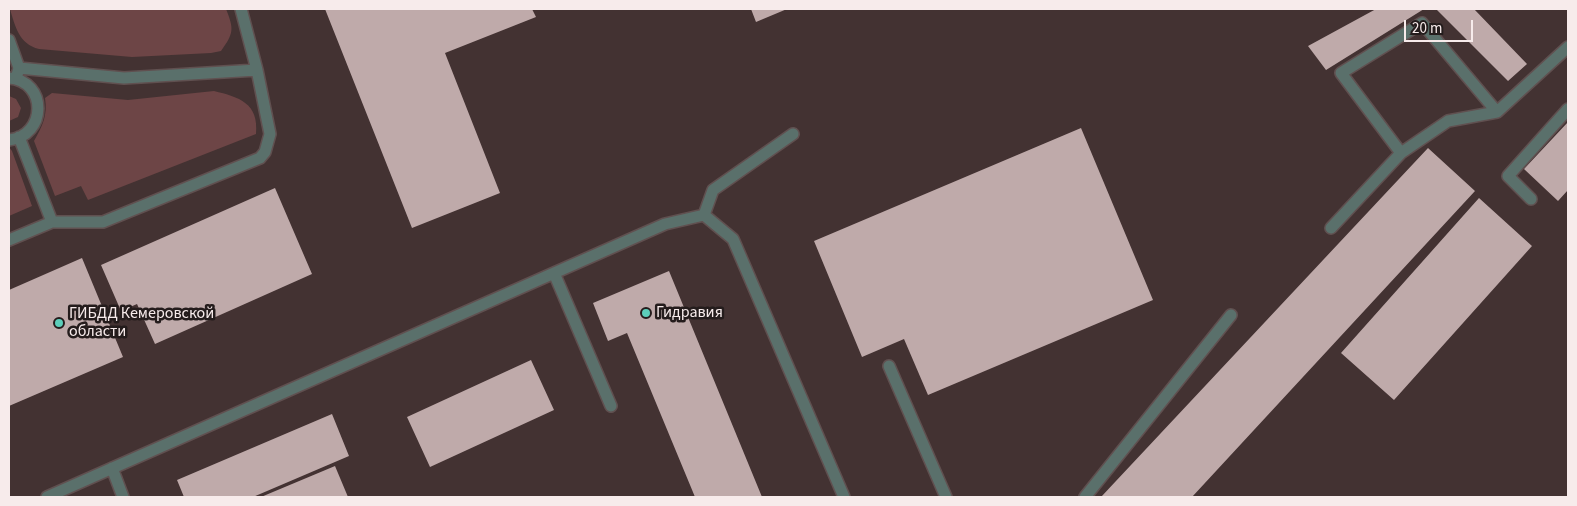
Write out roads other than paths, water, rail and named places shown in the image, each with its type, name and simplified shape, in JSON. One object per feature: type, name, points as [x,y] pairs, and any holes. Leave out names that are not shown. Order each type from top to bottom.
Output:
[{"type":"lane","points":[[9,240],[52,222],[102,222],[260,158],[270,134],[257,70],[241,9]]},
{"type":"lane","points":[[1401,153],[1341,73],[1422,23],[1497,112]]},
{"type":"lane","points":[[9,40],[14,75],[34,93],[38,105],[37,117],[32,128],[23,136],[14,139],[52,222]]},
{"type":"lane","points":[[1331,228],[1401,153],[1448,121],[1497,112],[1568,47]]},
{"type":"lane","points":[[14,75],[124,78],[257,70]]},
{"type":"lane","points":[[1531,199],[1508,176],[1568,109]]},
{"type":"lane","points":[[704,215],[713,190],[793,134]]},
{"type":"lane","points":[[47,497],[665,224],[704,215]]},
{"type":"lane","points":[[704,215],[733,239],[844,497]]},
{"type":"lane","points":[[554,273],[611,406]]},
{"type":"lane","points":[[1085,497],[1231,315]]},
{"type":"lane","points":[[889,366],[946,497]]},
{"type":"lane","points":[[112,468],[123,497]]},
{"type":"place","name":"Гидравия","points":[[646,313]]},
{"type":"place","name":"ГИБДД Кемеровской области","points":[[59,323]]}]
